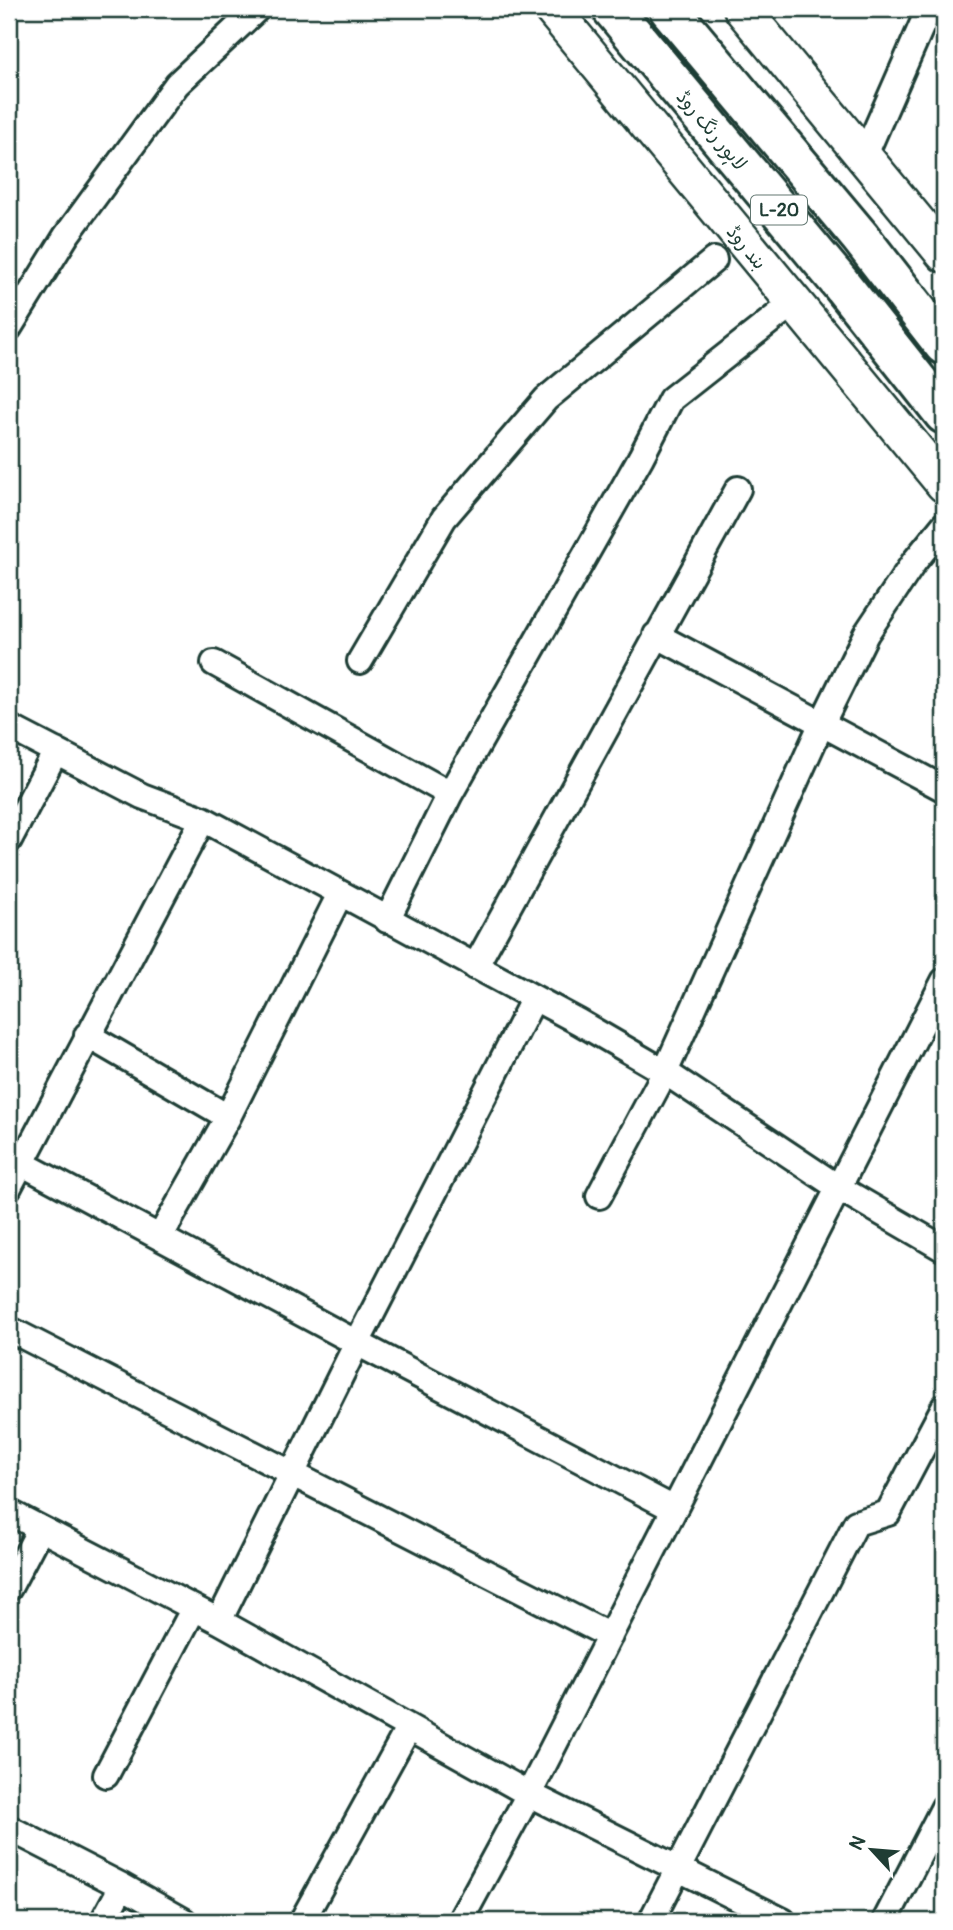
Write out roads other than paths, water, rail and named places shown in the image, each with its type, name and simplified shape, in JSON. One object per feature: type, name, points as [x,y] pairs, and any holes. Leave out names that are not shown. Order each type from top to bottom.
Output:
[{"type":"highway","name":"لاہور رنگ روڈ","points":[[612,9],[841,284],[944,414]]},
{"type":"highway","name":"L-20","points":[[669,9],[860,237],[944,345]]},
{"type":"main road","name":"بند روڈ","points":[[552,9],[944,484]]},
{"type":"main road","points":[[742,9],[944,254]]},
{"type":"street","points":[[11,318],[66,236],[177,84],[257,9]]},
{"type":"street","points":[[863,157],[929,9]]},
{"type":"street","points":[[359,661],[444,518],[546,399],[714,260]]},
{"type":"street","points":[[387,920],[450,794],[641,457],[671,399],[793,303]]},
{"type":"street","points":[[475,967],[738,489]]},
{"type":"street","points":[[599,1196],[664,1072],[821,725],[866,634],[914,562],[944,525]]},
{"type":"street","points":[[656,635],[944,789]]},
{"type":"street","points":[[214,663],[450,794]]},
{"type":"street","points":[[9,727],[142,796],[203,819],[534,998],[664,1072],[839,1188],[944,1249]]},
{"type":"street","points":[[9,840],[56,751]]},
{"type":"street","points":[[9,1187],[203,819]]},
{"type":"street","points":[[160,1237],[228,1118],[340,894]]},
{"type":"street","points":[[460,1921],[529,1794],[944,981]]},
{"type":"street","points":[[219,1621],[357,1343],[534,998]]},
{"type":"street","points":[[87,1035],[228,1118]]},
{"type":"street","points":[[21,1163],[674,1510]]},
{"type":"street","points":[[9,1329],[610,1636]]},
{"type":"street","points":[[652,1921],[856,1523],[888,1513],[944,1407]]},
{"type":"street","points":[[9,1512],[219,1621],[529,1794],[783,1921]]},
{"type":"street","points":[[9,1588],[40,1529]]},
{"type":"street","points":[[106,1775],[194,1608]]},
{"type":"street","points":[[302,1921],[409,1727]]},
{"type":"street","points":[[885,1921],[944,1807]]},
{"type":"street","points":[[9,1828],[184,1921]]},
{"type":"street","points":[[103,1921],[122,1886]]}]
